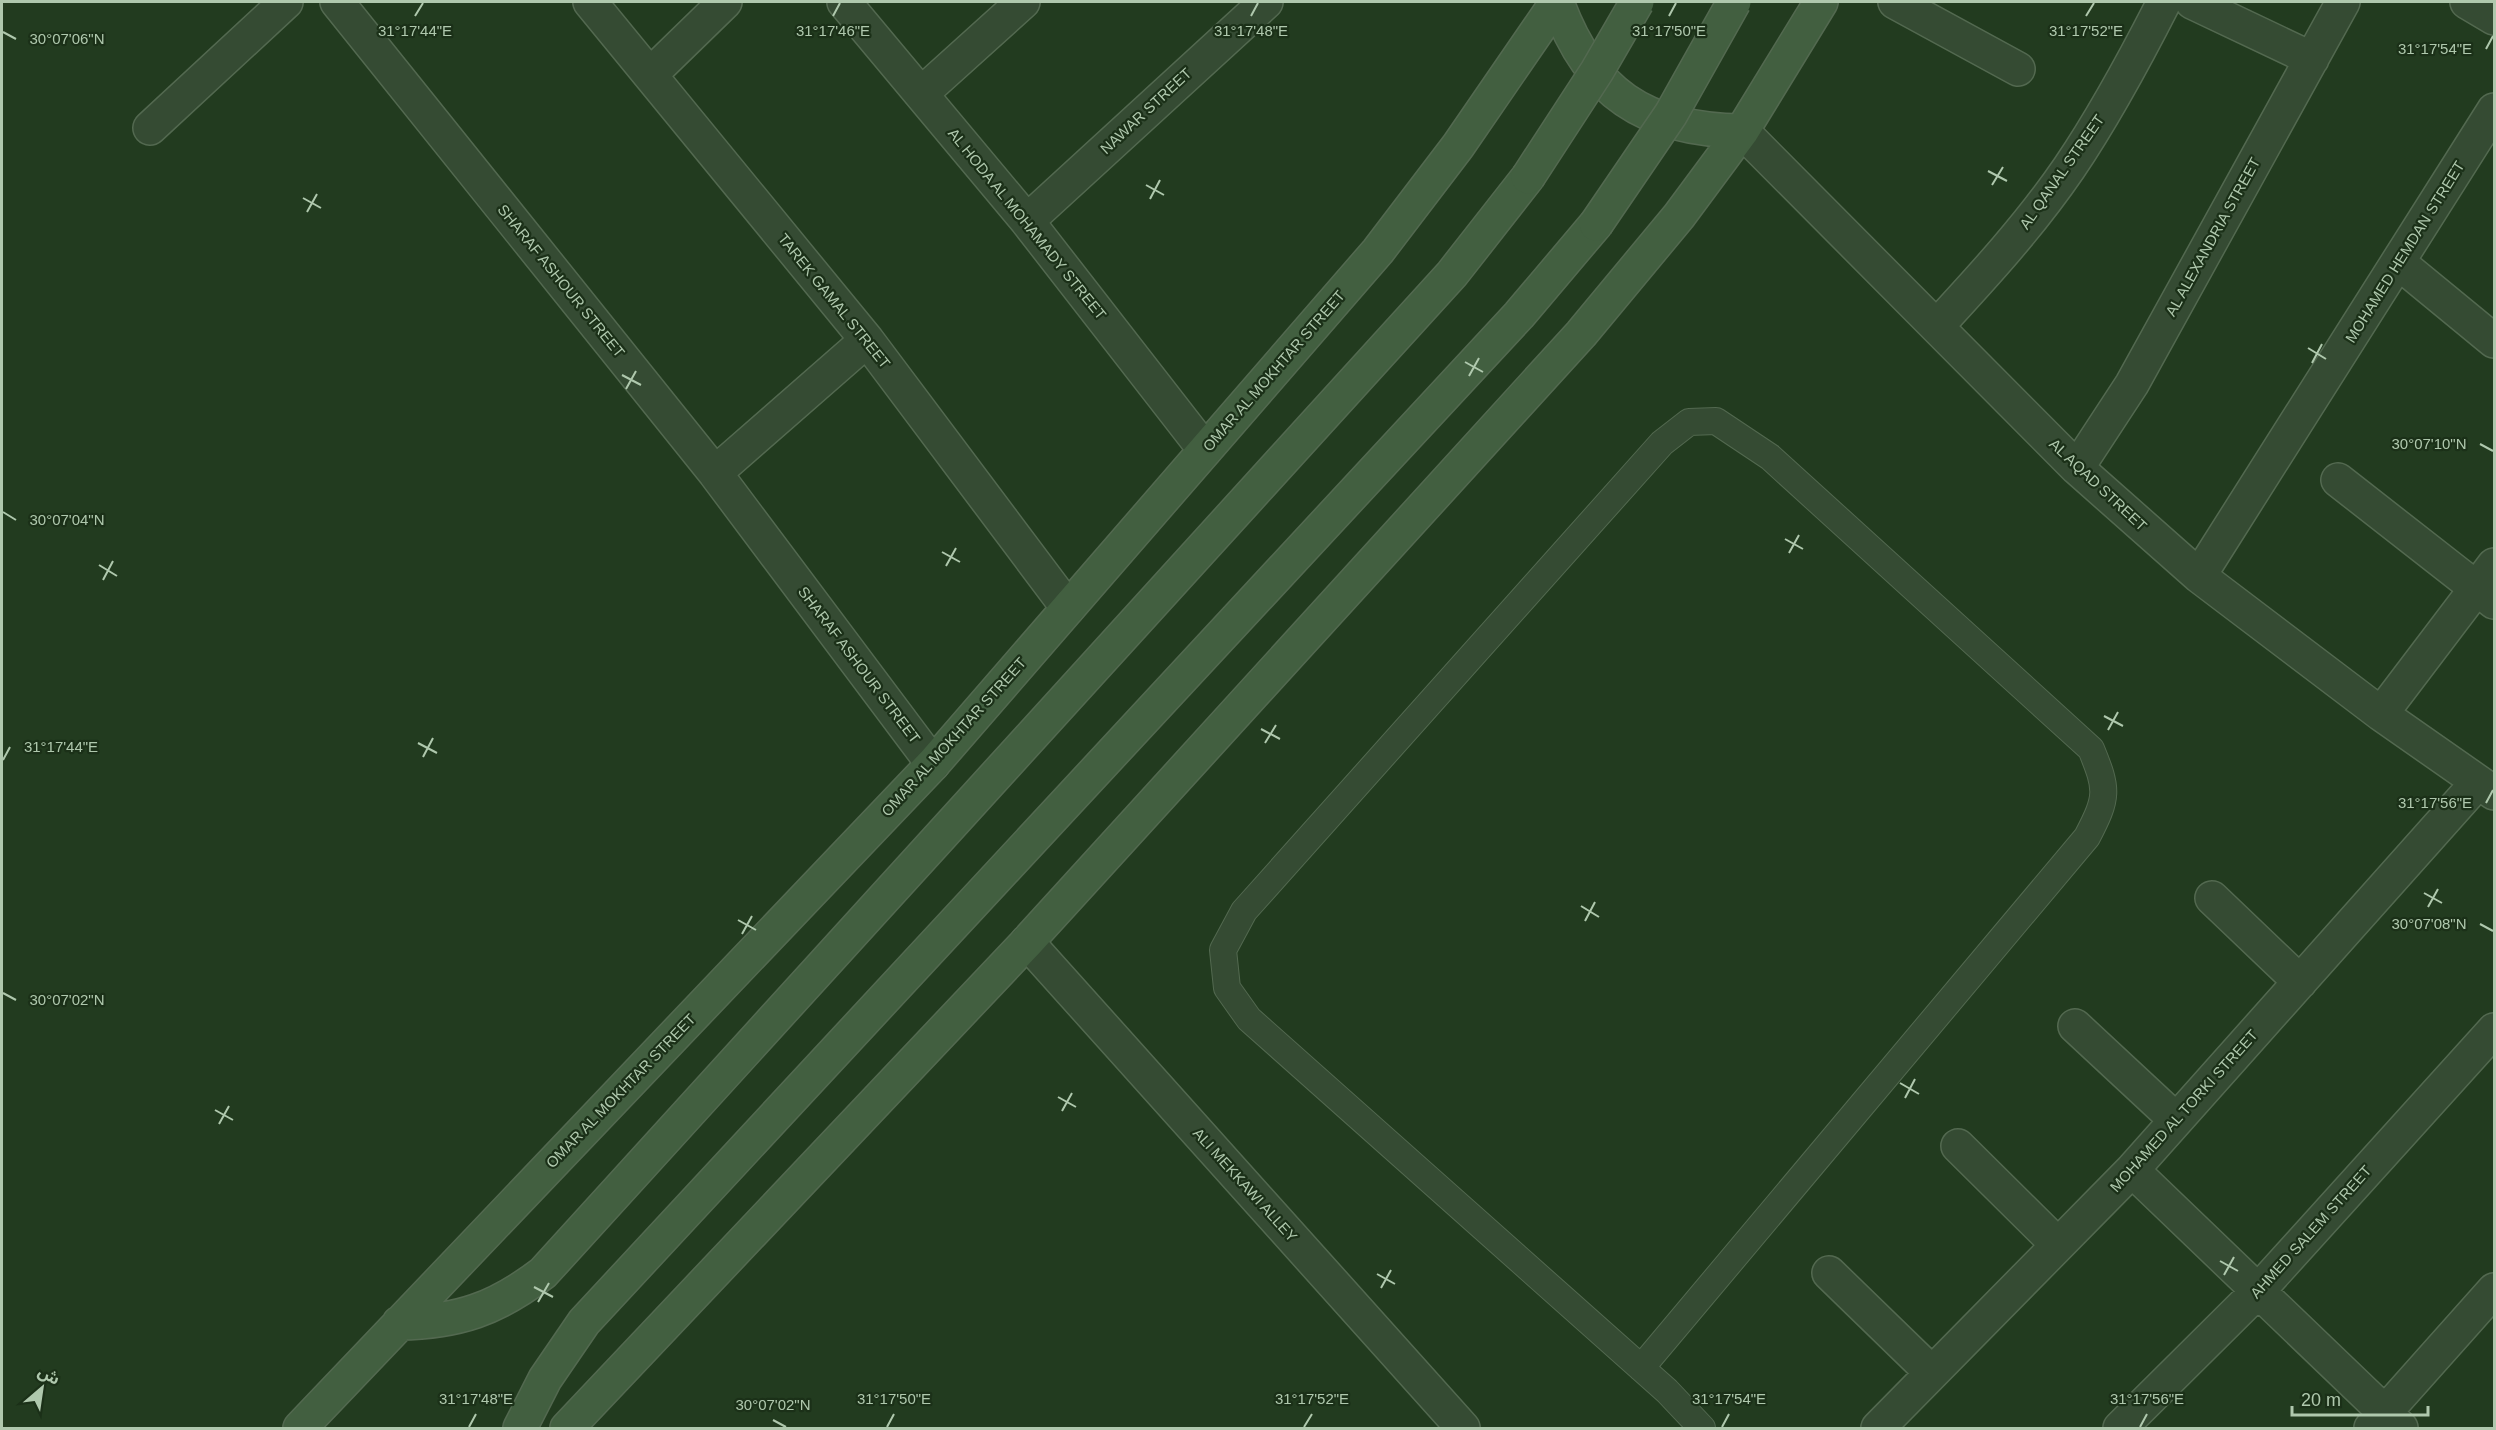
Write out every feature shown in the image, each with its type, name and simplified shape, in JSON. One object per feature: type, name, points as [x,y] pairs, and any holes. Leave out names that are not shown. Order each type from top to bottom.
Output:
[{"type":"main road","points":[[1557,2],[1569,34],[1587,63],[1611,89],[1640,109],[1672,123],[1707,130],[1742,131]]},
{"type":"main road","name":"OMAR AL MOKHTAR STREET","points":[[300,1428],[933,764],[1378,251],[1458,147],[1557,2]]},
{"type":"main road","points":[[399,1323],[431,1323],[462,1317],[491,1307],[518,1292],[543,1273],[1452,274],[1528,177],[1597,72],[1637,2]]},
{"type":"main road","points":[[520,1428],[545,1379],[584,1322],[1520,315],[1596,224],[1671,114],[1734,2]]},
{"type":"main road","points":[[567,1428],[1027,942],[1581,334],[1679,216],[1742,131],[1821,2]]},
{"type":"street","points":[[150,128],[286,2]]},
{"type":"street","name":"SHARAF ASHOUR STREET","points":[[337,2],[715,473],[933,764]]},
{"type":"street","name":"TAREK GAMAL STREET","points":[[590,2],[867,340],[1068,608]]},
{"type":"street","points":[[650,75],[725,2]]},
{"type":"street","name":"AL HODA AL MOHAMADY STREET","points":[[844,2],[1027,221],[1205,450]]},
{"type":"street","points":[[921,94],[1023,2]]},
{"type":"street","name":"NAWAR STREET","points":[[1027,221],[1266,2]]},
{"type":"street","points":[[1895,2],[2018,69]]},
{"type":"street","name":"AL QANAL STREET","points":[[1937,326],[2007,250],[2068,168],[2123,82],[2164,2]]},
{"type":"street","points":[[2192,2],[2312,58]]},
{"type":"street","name":"AL ALEXANDRIA STREET","points":[[2077,468],[2132,384],[2343,2]]},
{"type":"street","points":[[2467,2],[2494,18]]},
{"type":"street","name":"MOHAMED HEMDAN STREET","points":[[2199,576],[2398,262],[2492,120]]},
{"type":"street","name":"AL AQAD STREET","points":[[1742,131],[2077,468],[2199,576],[2381,714],[2486,788]]},
{"type":"street","points":[[2398,262],[2494,341]]},
{"type":"street","points":[[715,473],[867,340]]},
{"type":"street","points":[[2338,480],[2489,585],[2381,714]]},
{"type":"street","name":"MOHAMED AL TORKI STREET","points":[[1878,1428],[2132,1170],[2300,982],[2486,788]]},
{"type":"street","points":[[2212,898],[2300,982]]},
{"type":"street","name":"ALI MEKKAWI ALLEY","points":[[1027,942],[1463,1428]]},
{"type":"street","points":[[2075,1026],[2176,1120]]},
{"type":"street","name":"AHMED SALEM STREET","points":[[2120,1428],[2258,1291],[2494,1030]]},
{"type":"street","points":[[1958,1146],[2058,1245]]},
{"type":"street","points":[[2132,1170],[2258,1291],[2386,1423],[2494,1290]]},
{"type":"street","points":[[1829,1273],[1932,1373]]},
{"type":"lane","points":[[1641,1368],[2086,837],[2102,810],[2103,780],[2091,749],[1770,457],[1716,421],[1689,422],[1662,443],[1244,911],[1223,950],[1227,988],[1249,1019],[1641,1368],[1702,1428]]}]
